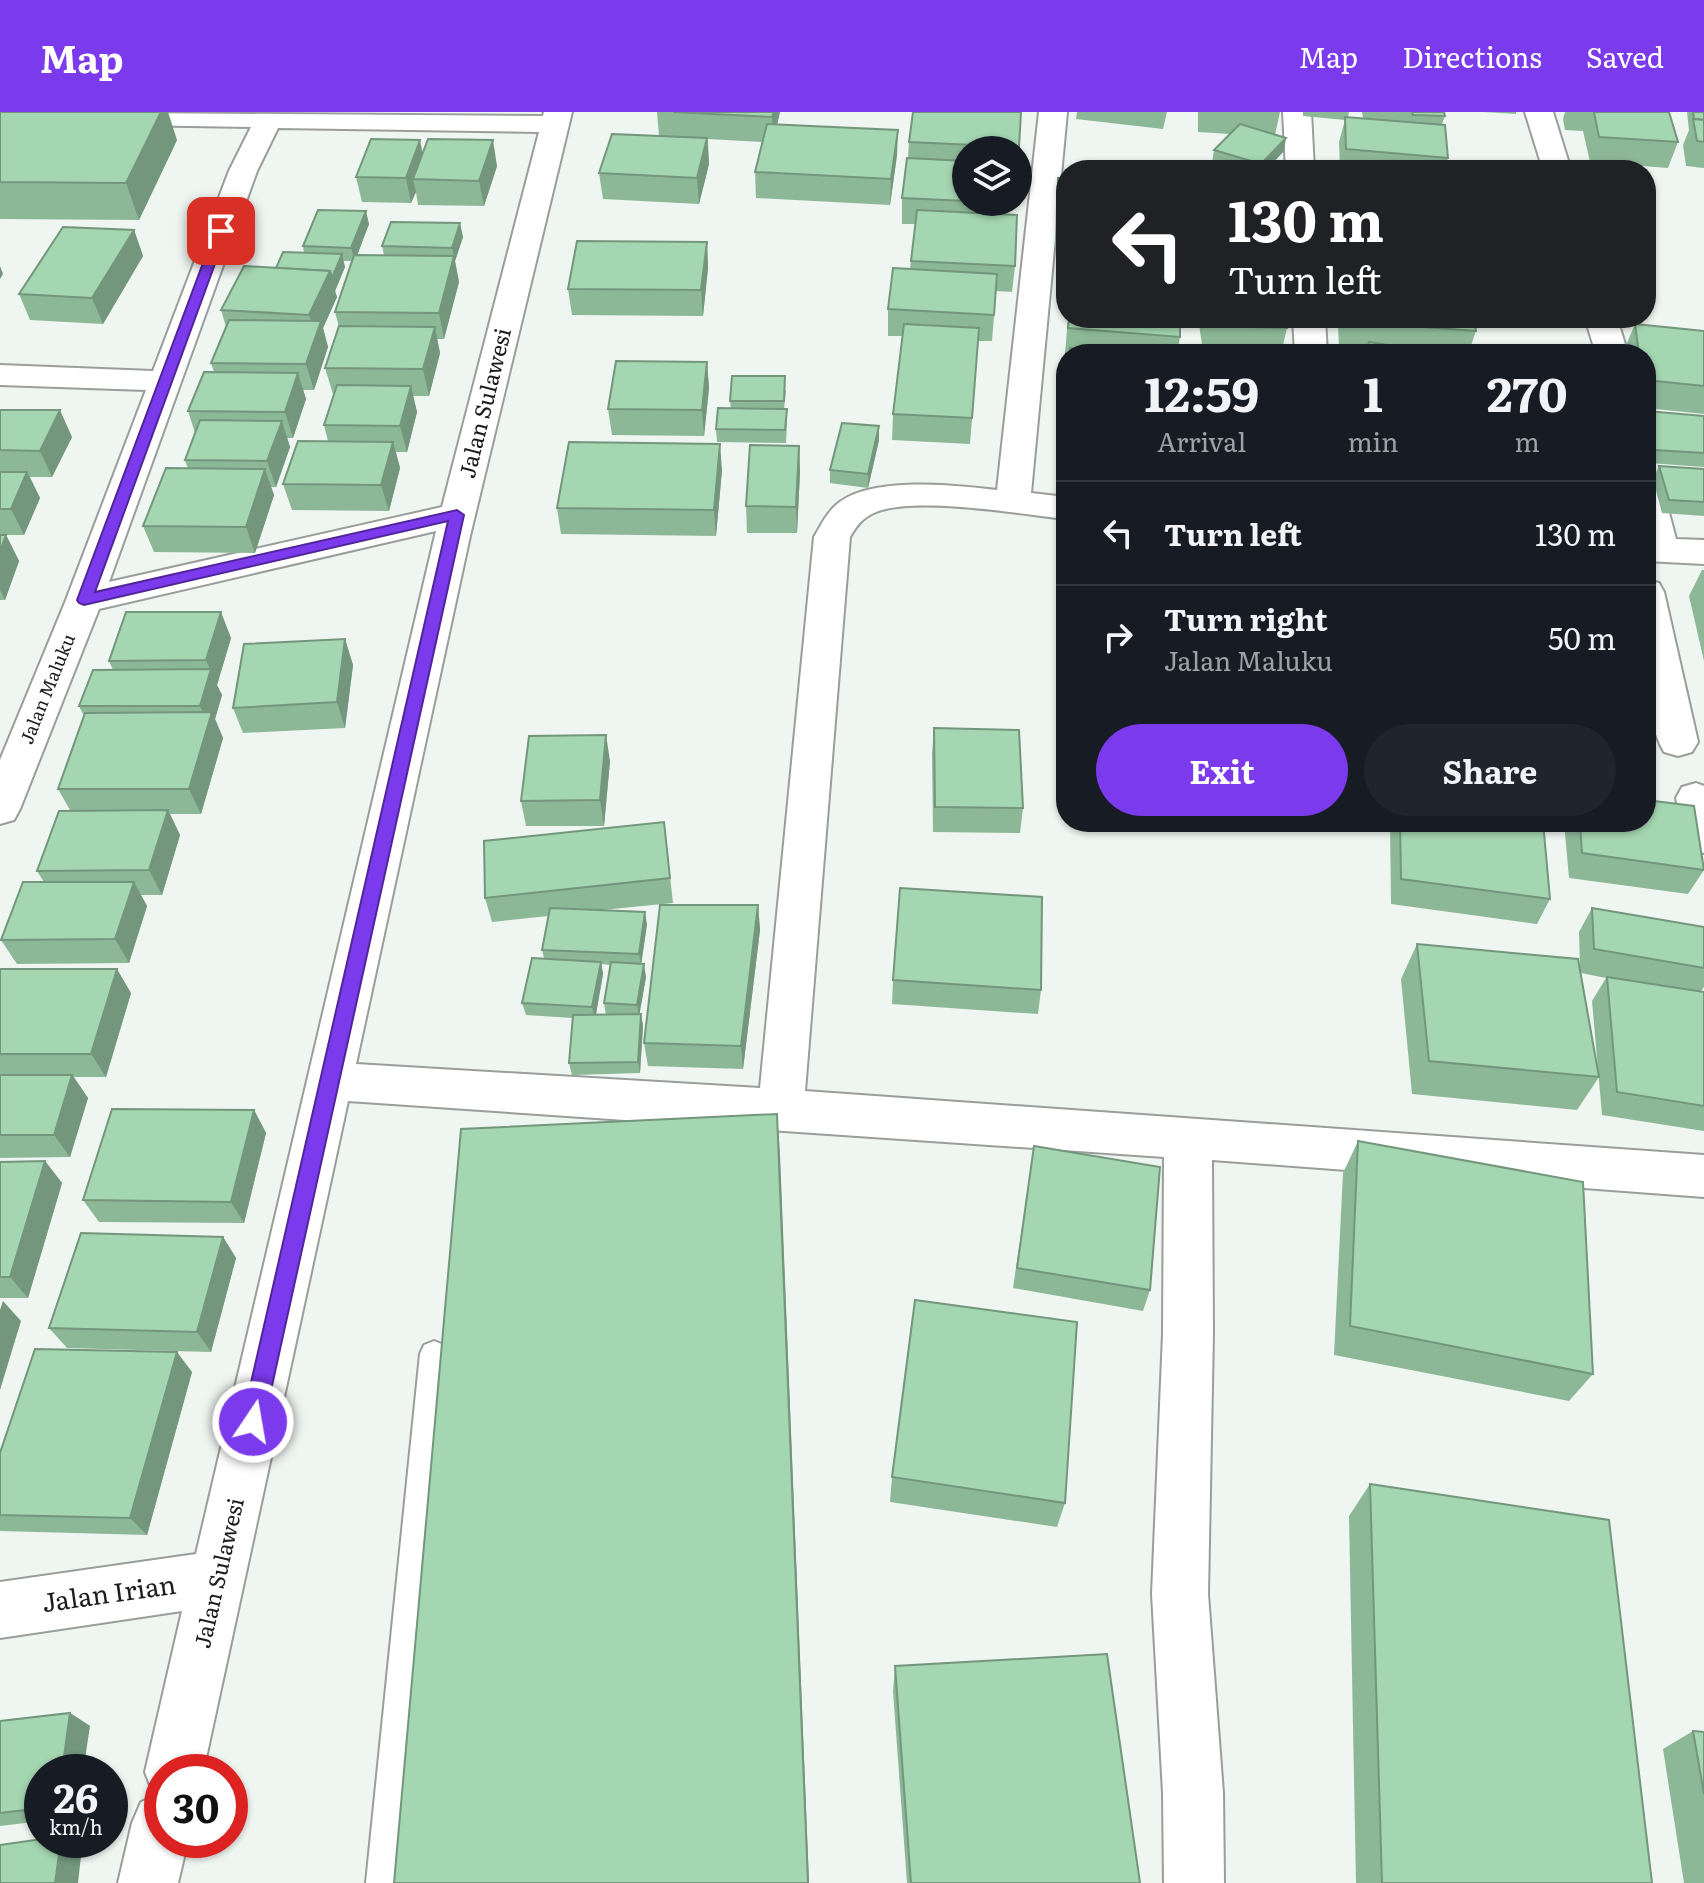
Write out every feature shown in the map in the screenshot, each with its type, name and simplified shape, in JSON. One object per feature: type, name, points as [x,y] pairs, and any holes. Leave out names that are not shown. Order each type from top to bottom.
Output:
[{"type":"street","points":[[1013,504],[1053,112]]},
{"type":"street","points":[[1297,112],[1299,160]]},
{"type":"street","points":[[1539,112],[1554,160]]},
{"type":"street","points":[[0,115],[268,121],[557,118]]},
{"type":"street","name":"Jalan Sulawesi","points":[[178,1754],[457,515],[557,118]]},
{"type":"street","name":"Jalan Maluku","points":[[0,809],[84,600],[243,171],[268,121]]},
{"type":"street","points":[[0,375],[166,381]]},
{"type":"street","points":[[781,1109],[832,537],[848,512],[875,498],[904,495],[1056,507]]},
{"type":"street","points":[[84,600],[457,515]]},
{"type":"street","points":[[1656,550],[1704,552]]},
{"type":"street","points":[[1656,639],[1678,742]]},
{"type":"street","points":[[1696,798],[1704,838]]},
{"type":"street","points":[[329,1081],[781,1109],[1704,1176]]},
{"type":"street","points":[[1188,1138],[1188,1334],[1180,1594],[1193,1793],[1194,1883]]},
{"type":"street","name":"Jalan Irian","points":[[0,1610],[218,1578]]},
{"type":"street","points":[[148,1883],[154,1858]]},
{"type":"lane","points":[[383,1883],[434,1354]]},
{"type":"building","points":[[0,112],[161,112],[126,183],[0,182]]},
{"type":"building","points":[[673,112],[774,112],[772,117]]},
{"type":"building","points":[[913,112],[1021,112],[1020,136],[952,136],[952,144],[909,142]]},
{"type":"building","points":[[1412,112],[1444,112],[1445,116],[1413,115]]},
{"type":"building","points":[[1594,112],[1669,112],[1678,142],[1599,137]]},
{"type":"building","points":[[1693,112],[1704,112],[1704,120],[1694,119]]},
{"type":"building","points":[[1345,117],[1445,125],[1448,158],[1346,149]]},
{"type":"building","points":[[1693,119],[1704,120],[1704,142],[1697,141]]},
{"type":"building","points":[[767,124],[898,130],[891,179],[755,172]]},
{"type":"building","points":[[1240,124],[1286,138],[1265,160],[1248,160],[1214,150]]},
{"type":"building","points":[[612,134],[707,138],[697,178],[599,173]]},
{"type":"building","points":[[371,139],[420,140],[406,178],[356,177]]},
{"type":"building","points":[[428,139],[493,140],[479,181],[413,179]]},
{"type":"building","points":[[907,158],[952,160],[952,200],[902,198]]},
{"type":"building","points":[[318,210],[366,211],[351,248],[303,246]]},
{"type":"building","points":[[917,210],[952,212],[952,216],[1017,216],[1015,266],[911,261]]},
{"type":"building","points":[[391,222],[460,223],[452,248],[382,246]]},
{"type":"building","points":[[63,227],[134,230],[92,298],[19,294]]},
{"type":"building","points":[[577,241],[707,242],[701,290],[568,289]]},
{"type":"building","points":[[283,252],[342,254],[332,278],[330,271],[276,268]]},
{"type":"building","points":[[354,255],[454,256],[439,313],[335,312]]},
{"type":"building","points":[[244,266],[330,271],[309,315],[221,310]]},
{"type":"building","points":[[893,268],[997,274],[994,315],[888,309]]},
{"type":"building","points":[[229,320],[321,321],[306,364],[211,363]]},
{"type":"building","points":[[904,324],[979,328],[972,418],[893,414]]},
{"type":"building","points":[[339,326],[435,327],[423,369],[325,368]]},
{"type":"building","points":[[1656,326],[1704,331],[1704,386],[1656,381],[1656,344],[1638,344],[1636,328]]},
{"type":"building","points":[[1068,328],[1180,328],[1180,337]]},
{"type":"building","points":[[1437,328],[1476,328],[1476,331]]},
{"type":"building","points":[[616,361],[707,362],[702,410],[608,409]]},
{"type":"building","points":[[204,372],[298,373],[285,412],[188,411]]},
{"type":"building","points":[[732,376],[785,376],[784,401],[730,401]]},
{"type":"building","points":[[337,385],[411,386],[400,426],[324,425]]},
{"type":"building","points":[[718,408],[787,409],[785,430],[716,429]]},
{"type":"building","points":[[0,410],[60,410],[40,451],[0,450]]},
{"type":"building","points":[[1656,412],[1704,416],[1704,453],[1656,450]]},
{"type":"building","points":[[200,420],[282,421],[267,461],[185,460]]},
{"type":"building","points":[[842,423],[879,426],[868,474],[830,470]]},
{"type":"building","points":[[298,441],[393,442],[381,485],[283,484]]},
{"type":"building","points":[[569,442],[720,444],[714,510],[557,508]]},
{"type":"building","points":[[750,445],[799,446],[796,507],[746,506]]},
{"type":"building","points":[[1659,466],[1704,469],[1704,502],[1669,500]]},
{"type":"building","points":[[166,468],[265,469],[246,527],[143,526]]},
{"type":"building","points":[[0,472],[27,472],[11,509],[0,509]]},
{"type":"building","points":[[0,535],[6,535],[0,551]]},
{"type":"building","points":[[126,612],[221,612],[206,660],[109,661]]},
{"type":"building","points":[[345,639],[337,702],[233,708],[244,644]]},
{"type":"building","points":[[211,669],[200,706],[79,706],[93,670]]},
{"type":"building","points":[[212,712],[189,789],[58,789],[85,713]]},
{"type":"building","points":[[934,728],[1019,730],[1023,808],[935,807]]},
{"type":"building","points":[[606,735],[600,800],[521,801],[529,736]]},
{"type":"building","points":[[1656,801],[1694,806],[1704,870],[1582,853],[1581,832],[1656,832]]},
{"type":"building","points":[[168,810],[149,870],[37,871],[59,811]]},
{"type":"building","points":[[664,822],[670,878],[485,898],[484,841]]},
{"type":"building","points":[[1400,832],[1544,832],[1550,899],[1401,879]]},
{"type":"building","points":[[23,882],[134,882],[115,939],[1,940]]},
{"type":"building","points":[[900,888],[1042,897],[1041,990],[893,980]]},
{"type":"building","points":[[660,905],[758,905],[741,1046],[644,1043]]},
{"type":"building","points":[[550,908],[645,912],[639,954],[542,950]]},
{"type":"building","points":[[1592,908],[1704,927],[1704,968],[1594,949]]},
{"type":"building","points":[[1417,944],[1578,959],[1599,1077],[1429,1061]]},
{"type":"building","points":[[532,958],[601,962],[592,1007],[522,1003]]},
{"type":"building","points":[[611,962],[644,964],[637,1005],[604,1003]]},
{"type":"building","points":[[0,969],[117,969],[91,1054],[0,1054]]},
{"type":"building","points":[[1607,977],[1704,992],[1704,1106],[1617,1092]]},
{"type":"building","points":[[641,1014],[638,1062],[569,1063],[573,1015]]},
{"type":"building","points":[[0,1075],[72,1075],[54,1135],[0,1135]]},
{"type":"building","points":[[112,1109],[254,1110],[231,1202],[83,1200]]},
{"type":"building","points":[[777,1114],[808,1883],[394,1883],[461,1129]]},
{"type":"building","points":[[1358,1141],[1583,1182],[1593,1374],[1350,1326]]},
{"type":"building","points":[[1034,1146],[1160,1167],[1150,1290],[1017,1268]]},
{"type":"building","points":[[45,1161],[10,1277],[0,1277],[0,1162]]},
{"type":"building","points":[[81,1233],[223,1237],[197,1332],[49,1328]]},
{"type":"building","points":[[915,1300],[1077,1322],[1065,1503],[892,1477]]},
{"type":"building","points":[[35,1349],[177,1352],[130,1518],[0,1515],[0,1453]]},
{"type":"building","points":[[1370,1484],[1609,1520],[1652,1883],[1382,1883]]},
{"type":"building","points":[[1107,1654],[1140,1883],[911,1883],[895,1666]]},
{"type":"building","points":[[70,1713],[64,1754],[24,1754],[24,1810],[0,1813],[0,1721]]},
{"type":"building","points":[[1693,1731],[1704,1732],[1704,1794]]},
{"type":"building","points":[[24,1842],[24,1858],[58,1858],[55,1883],[0,1883],[0,1845]]},
{"type":"route","points":[[221,231],[84,600],[457,515],[253,1422]]}]
